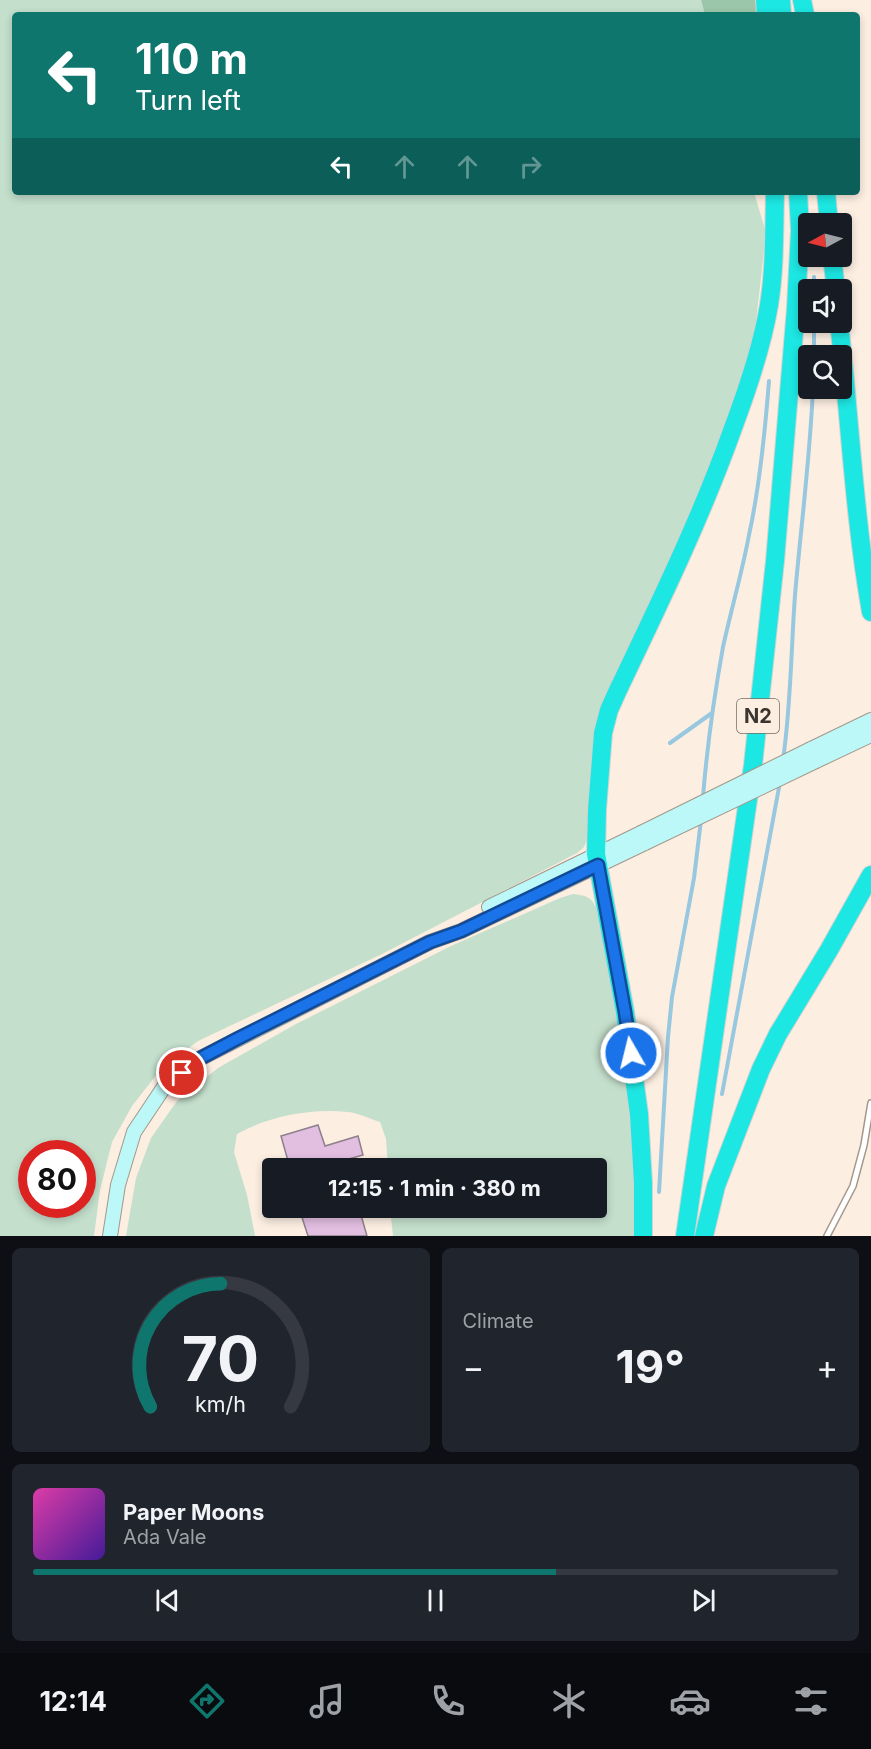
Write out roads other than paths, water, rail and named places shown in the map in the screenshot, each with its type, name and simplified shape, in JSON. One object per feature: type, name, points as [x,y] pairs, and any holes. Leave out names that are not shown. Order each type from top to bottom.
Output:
[{"type":"highway","points":[[643,1236],[639,1114],[625,1012],[597,860],[597,810],[603,733],[609,710],[712,485],[742,405],[768,308],[774,269],[775,195]]},
{"type":"highway","name":"N2","points":[[685,1236],[753,765],[775,561],[796,308],[800,230],[798,195]]},
{"type":"highway","points":[[826,195],[828,213]]},
{"type":"highway","points":[[840,333],[858,522],[871,612]]},
{"type":"highway","points":[[704,1236],[716,1186],[761,1069],[778,1034],[871,875]]},
{"type":"main road","points":[[110,1236],[118,1185],[134,1132],[164,1087],[199,1059],[430,942],[461,931],[597,860],[814,755],[871,720]]},
{"type":"main road","points":[[814,755],[871,735]]},
{"type":"lane","points":[[827,1236],[853,1186],[864,1145],[871,1103]]},
{"type":"waterway","points":[[814,333],[814,345]]},
{"type":"waterway","points":[[703,797],[711,722],[723,647],[756,497],[769,381]]},
{"type":"waterway","points":[[783,760],[812,399]]},
{"type":"waterway","points":[[670,743],[712,713]]},
{"type":"waterway","points":[[722,1094],[780,782]]},
{"type":"waterway","points":[[659,1192],[672,997],[694,878],[701,820]]}]
